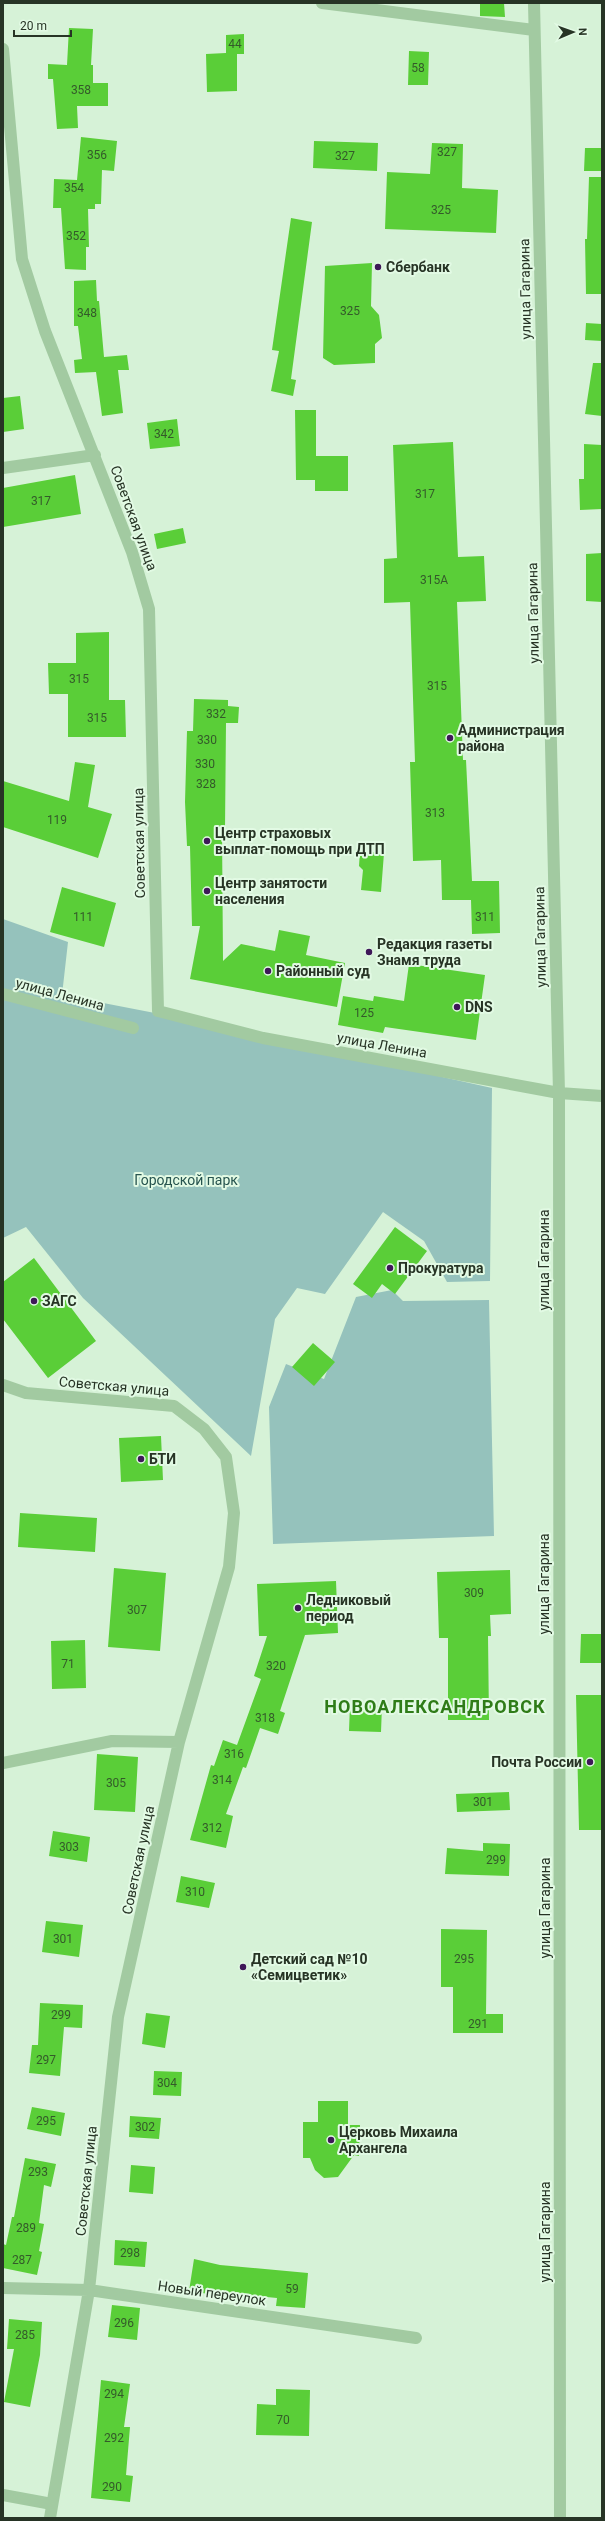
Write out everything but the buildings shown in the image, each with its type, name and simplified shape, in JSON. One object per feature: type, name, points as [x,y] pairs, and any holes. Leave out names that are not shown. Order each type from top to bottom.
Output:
[{"type":"street","points":[[322,3],[534,30]]},
{"type":"street","name":"улица Гагарина","points":[[534,3],[559,1093],[560,2518]]},
{"type":"street","name":"Советская улица","points":[[3,49],[22,260],[45,331],[132,552],[149,609],[158,1011]]},
{"type":"street","points":[[3,468],[94,455]]},
{"type":"street","name":"улица Ленина","points":[[3,994],[133,1028]]},
{"type":"street","name":"улица Ленина","points":[[158,1011],[263,1038],[559,1093],[602,1096]]},
{"type":"street","name":"Советская улица","points":[[3,1385],[26,1393],[174,1406],[204,1429],[226,1457],[234,1514],[229,1567],[179,1742],[118,2017],[89,2290],[50,2518]]},
{"type":"street","points":[[3,1763],[112,1741],[179,1742]]},
{"type":"street","name":"Новый переулок","points":[[3,2288],[89,2290],[416,2338]]},
{"type":"street","points":[[3,2494],[52,2504]]},
{"type":"green space","name":"Городской парк","points":[[3,919],[68,942],[62,995],[160,1014],[492,1088],[490,1281],[447,1282],[424,1241],[383,1212],[325,1294],[297,1288],[275,1319],[251,1456],[83,1298],[26,1227],[3,1238]]},
{"type":"green space","points":[[392,1290],[403,1301],[489,1300],[494,1536],[273,1544],[269,1407],[286,1364],[324,1379],[356,1297]]},
{"type":"place","name":"Сбербанк","points":[[378,267]]},
{"type":"place","name":"Администрация района","points":[[450,738]]},
{"type":"place","name":"Центр страховых выплат-помощь при ДТП","points":[[207,841]]},
{"type":"place","name":"Центр занятости населения","points":[[207,891]]},
{"type":"place","name":"Редакция газеты Знамя труда","points":[[369,952]]},
{"type":"place","name":"Районный суд","points":[[268,971]]},
{"type":"place","name":"DNS","points":[[457,1007]]},
{"type":"place","name":"Прокуратура","points":[[390,1268]]},
{"type":"place","name":"ЗАГС","points":[[34,1301]]},
{"type":"place","name":"БТИ","points":[[141,1459]]},
{"type":"place","name":"Ледниковый период","points":[[298,1608]]},
{"type":"place","name":"Почта России","points":[[590,1762]]},
{"type":"place","name":"Детский сад №10 «Семицветик»","points":[[243,1967]]},
{"type":"place","name":"Церковь Михаила Архангела","points":[[331,2140]]},
{"type":"district","name":"НОВОАЛЕКСАНДРОВСК","points":[[435,1706]]}]
